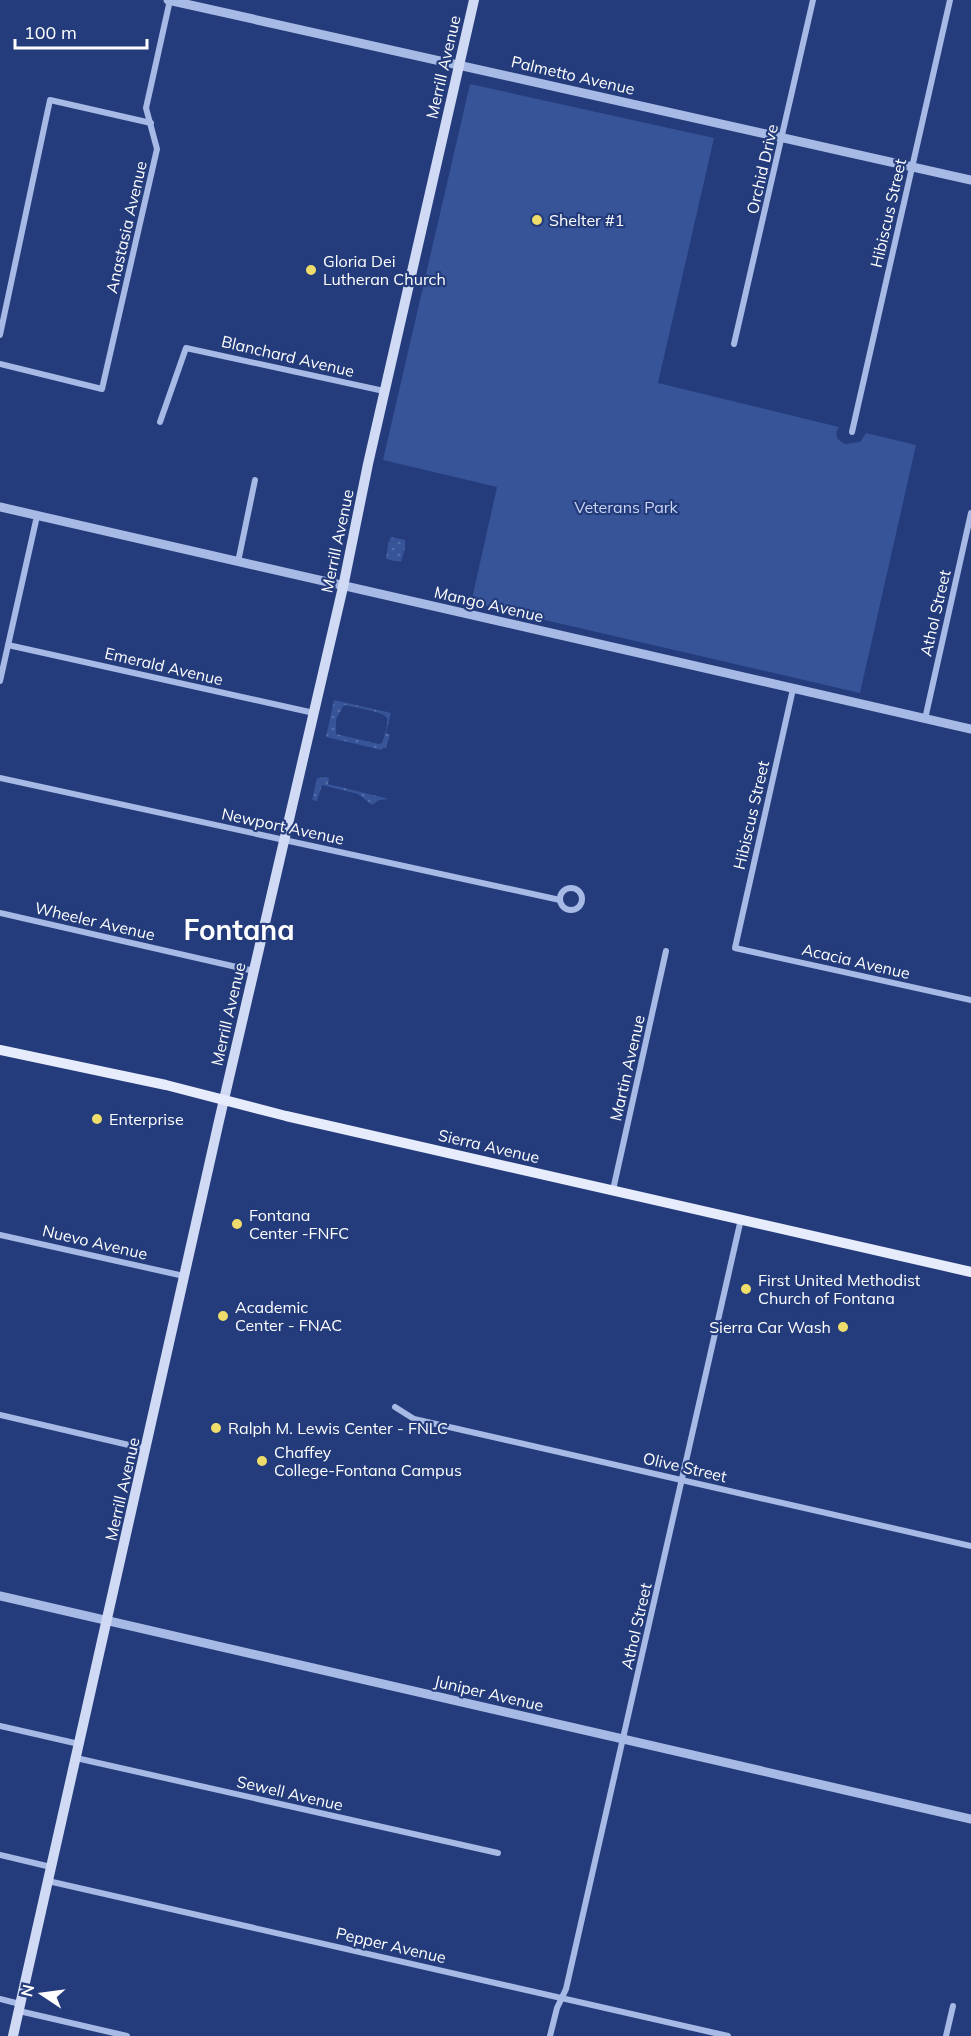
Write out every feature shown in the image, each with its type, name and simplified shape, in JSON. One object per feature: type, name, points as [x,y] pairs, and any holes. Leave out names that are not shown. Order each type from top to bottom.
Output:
[{"type":"main road","name":"Merrill Avenue","points":[[13,2036],[224,1100],[343,587],[384,391],[474,0]]},
{"type":"main road","name":"Sierra Avenue","points":[[0,1050],[166,1085],[971,1272]]},
{"type":"street","name":"Palmetto Avenue","points":[[169,0],[194,3],[971,180]]},
{"type":"street","name":"Anastasia Avenue","points":[[0,364],[102,389],[158,149],[146,108],[169,0]]},
{"type":"street","name":"Orchid Drive","points":[[734,344],[813,0]]},
{"type":"street","name":"Hibiscus Street","points":[[852,432],[950,0]]},
{"type":"street","points":[[0,335],[50,100],[151,123]]},
{"type":"street","name":"Blanchard Avenue","points":[[160,422],[186,348],[384,391]]},
{"type":"street","points":[[238,562],[255,480]]},
{"type":"street","name":"Mango Avenue","points":[[0,507],[971,729]]},
{"type":"street","name":"Athol Street","points":[[925,719],[971,513]]},
{"type":"street","points":[[0,681],[37,516]]},
{"type":"street","name":"Emerald Avenue","points":[[8,645],[314,713]]},
{"type":"street","name":"Hibiscus Street","points":[[735,948],[793,689]]},
{"type":"street","name":"Newport Avenue","points":[[0,778],[560,900]]},
{"type":"street","name":"Wheeler Avenue","points":[[0,913],[254,971]]},
{"type":"street","name":"Acacia Avenue","points":[[735,948],[971,1000]]},
{"type":"street","name":"Martin Avenue","points":[[613,1190],[666,951]]},
{"type":"street","name":"Athol Street","points":[[550,2036],[561,1998],[566,1989],[741,1219]]},
{"type":"street","name":"Nuevo Avenue","points":[[0,1235],[184,1276]]},
{"type":"street","name":"Olive Street","points":[[394,1407],[414,1419],[971,1546]]},
{"type":"street","points":[[0,1415],[146,1449]]},
{"type":"street","name":"Juniper Avenue","points":[[0,1596],[971,1819]]},
{"type":"street","points":[[0,1726],[79,1744]]},
{"type":"street","name":"Sewell Avenue","points":[[76,1758],[498,1854]]},
{"type":"street","points":[[0,1855],[51,1867]]},
{"type":"street","name":"Pepper Avenue","points":[[48,1881],[728,2036]]},
{"type":"street","points":[[0,1999],[19,2007],[127,2036]]},
{"type":"street","points":[[946,2036],[953,2006]]},
{"type":"green space","name":"Veterans Park","points":[[470,84],[714,138],[658,383],[839,427],[837,437],[845,444],[860,442],[866,433],[916,445],[860,693],[471,603],[497,487],[383,460]]},
{"type":"green space","points":[[391,537],[405,540],[401,562],[386,559]]},
{"type":"green space","points":[[334,700],[391,713],[386,733],[390,735],[386,748],[382,750],[326,737]],"holes":[[[344,705],[374,711],[387,718],[382,743],[336,734],[336,719]]]},
{"type":"green space","points":[[317,778],[329,778],[328,784],[389,799],[379,800],[372,805],[358,794],[322,785],[317,801],[312,800]]},
{"type":"place","name":"Shelter #1","points":[[537,220]]},
{"type":"place","name":"Gloria Dei Lutheran Church","points":[[311,270]]},
{"type":"place","name":"Enterprise","points":[[97,1119]]},
{"type":"place","name":"Fontana Center -FNFC","points":[[237,1224]]},
{"type":"place","name":"First United Methodist Church of Fontana","points":[[746,1289]]},
{"type":"place","name":"Academic Center - FNAC","points":[[223,1316]]},
{"type":"place","name":"Sierra Car Wash","points":[[843,1327]]},
{"type":"place","name":"Ralph M. Lewis Center - FNLC","points":[[216,1428]]},
{"type":"place","name":"Chaffey College-Fontana Campus","points":[[262,1461]]},
{"type":"district","name":"Fontana","points":[[239,929]]}]
